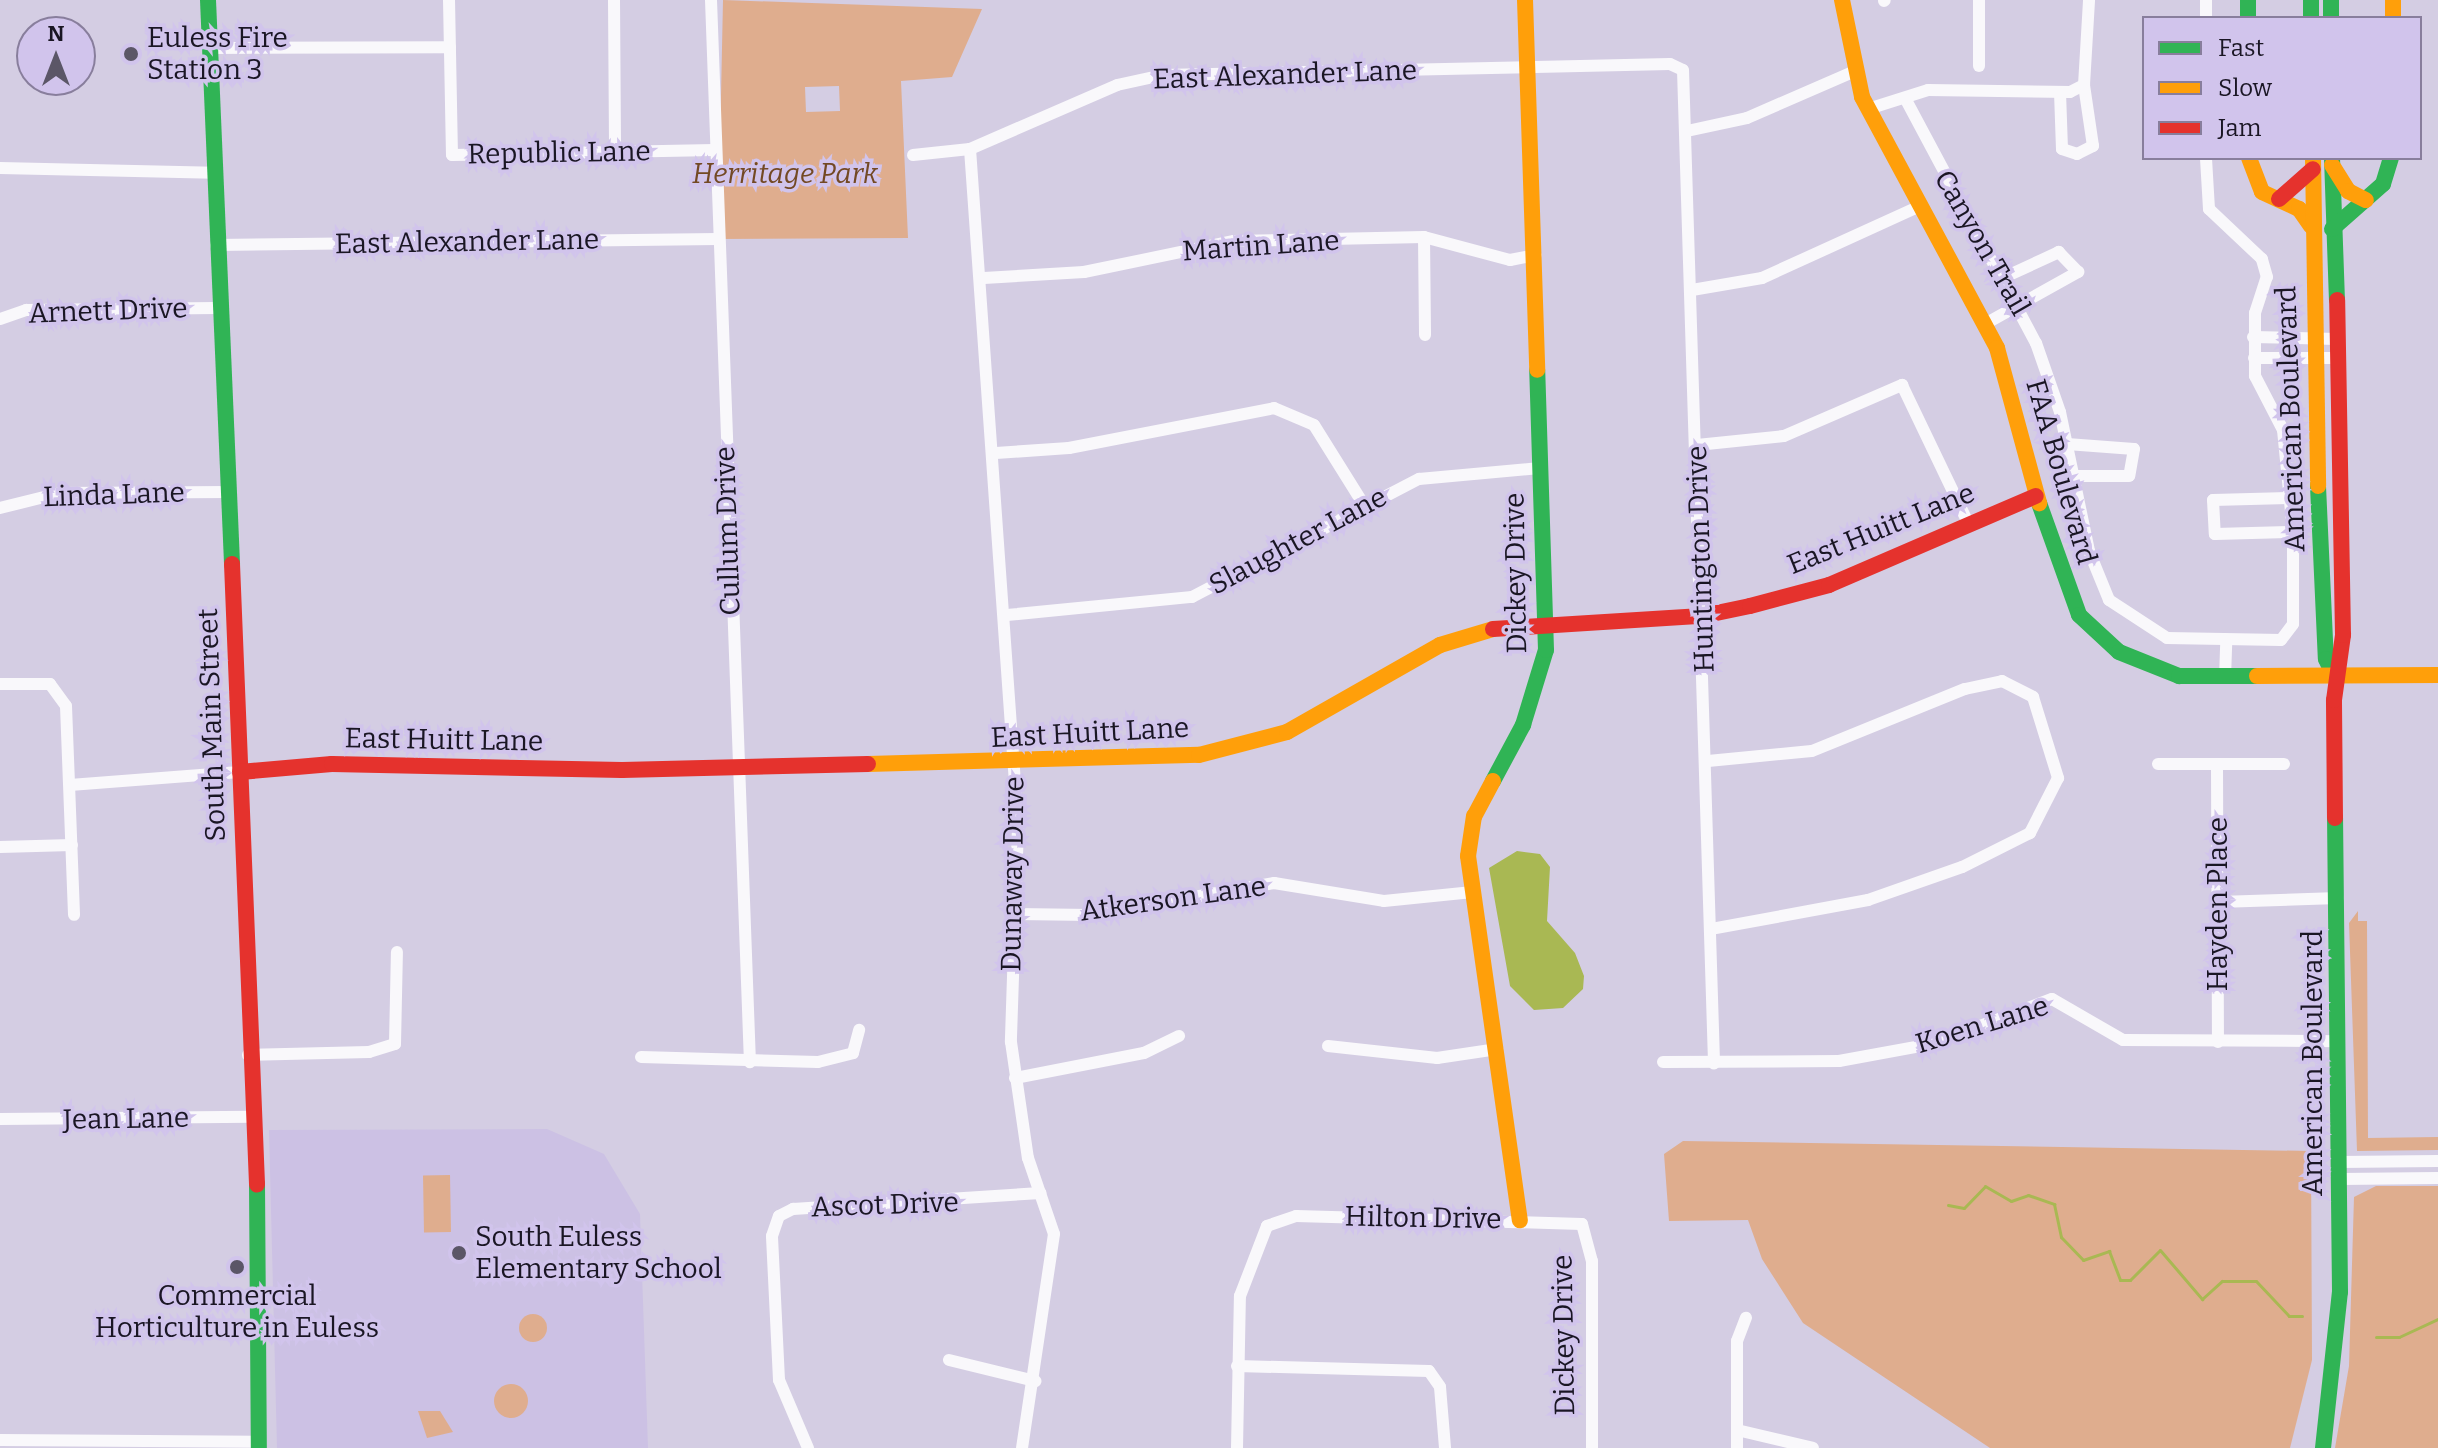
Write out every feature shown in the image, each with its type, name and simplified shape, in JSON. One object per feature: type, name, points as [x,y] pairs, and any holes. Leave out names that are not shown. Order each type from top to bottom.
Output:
[{"type":"street","name":"South Main Street","points":[[208,0],[216,308],[229,492],[240,772],[259,1445]]},
{"type":"street","points":[[210,48],[450,47],[449,0]]},
{"type":"street","points":[[614,0],[615,151]]},
{"type":"street","name":"Cullum Drive","points":[[711,0],[714,150],[750,1062]]},
{"type":"street","name":"Dickey Drive","points":[[1520,1220],[1473,892],[1474,816],[1542,682],[1545,621],[1536,255],[1525,0]]},
{"type":"street","name":"FAA Boulevard","points":[[1842,0],[1853,72],[1868,109],[1985,324],[2008,379],[2058,571],[2101,639],[2144,665],[2225,678],[2438,675]]},
{"type":"street","points":[[1979,0],[1979,66]]},
{"type":"street","points":[[2060,92],[2062,149],[2077,154],[2093,146],[2084,85],[2089,0]]},
{"type":"street","name":"Republic Lane","points":[[450,47],[452,155],[714,150]]},
{"type":"street","name":"East Alexander Lane","points":[[913,155],[970,149],[1105,90],[1163,75],[1670,64]]},
{"type":"street","name":"Huntington Drive","points":[[1670,64],[1687,77],[1714,1064]]},
{"type":"street","points":[[1687,131],[1747,118],[1853,72]]},
{"type":"street","points":[[1868,109],[1928,90],[2060,92],[2084,85]]},
{"type":"street","name":"Canyon Trail","points":[[1905,98],[2021,306],[2067,444],[2089,551],[2109,600],[2167,638],[2281,640],[2290,632],[2293,532],[2283,430],[2255,376],[2253,337]]},
{"type":"street","name":"Dunaway Drive","points":[[970,149],[984,278],[1015,764],[1015,1078],[1040,1193],[1054,1234],[1035,1381],[1022,1448]]},
{"type":"street","points":[[2206,160],[2209,209],[2266,270],[2253,337],[2337,339]]},
{"type":"street","points":[[2250,160],[2262,192],[2279,199],[2311,227]]},
{"type":"street","points":[[2332,229],[2383,184],[2390,160]]},
{"type":"street","points":[[2332,161],[2348,191],[2366,200]]},
{"type":"street","name":"American Boulevard","points":[[2323,1448],[2338,1365],[2340,1170],[2334,676],[2343,635],[2332,161]]},
{"type":"street","points":[[2279,199],[2313,163]]},
{"type":"street","name":"American Boulevard","points":[[2313,163],[2312,358],[2326,659],[2334,676]]},
{"type":"street","points":[[0,168],[213,173]]},
{"type":"street","points":[[1692,290],[1762,278],[1920,206]]},
{"type":"street","points":[[1424,237],[1425,335]]},
{"type":"street","name":"Martin Lane","points":[[984,278],[1084,272],[1234,241],[1424,237],[1510,260],[1536,255]]},
{"type":"street","name":"East Alexander Lane","points":[[216,245],[718,239]]},
{"type":"street","points":[[1985,324],[2078,272],[2059,252],[2007,276]]},
{"type":"street","name":"Arnett Drive","points":[[0,319],[26,310],[216,308]]},
{"type":"street","points":[[2254,358],[2337,358]]},
{"type":"street","points":[[1697,445],[1784,436],[1902,385],[1968,523]]},
{"type":"street","points":[[996,453],[1069,448],[1274,408],[1314,425],[1364,505]]},
{"type":"street","points":[[2067,444],[2134,449],[2129,476],[2073,476]]},
{"type":"street","name":"Slaughter Lane","points":[[1007,615],[1192,597],[1364,505],[1440,474],[1540,468]]},
{"type":"street","name":"Linda Lane","points":[[0,508],[60,493],[229,492]]},
{"type":"street","name":"East Huitt Lane","points":[[240,772],[332,764],[737,768],[1173,759],[1255,741],[1306,722],[1440,645],[1545,621],[1702,616],[1829,585],[2036,496]]},
{"type":"street","points":[[2290,498],[2213,500],[2215,534],[2293,532]]},
{"type":"street","points":[[2225,678],[2226,641]]},
{"type":"street","points":[[1708,761],[1822,748],[1988,681],[2020,687],[2033,697],[2055,758],[2058,778],[2045,816],[2003,850],[1868,900],[1712,929]]},
{"type":"street","points":[[0,684],[50,684],[66,706],[74,915]]},
{"type":"street","points":[[2158,764],[2284,764]]},
{"type":"street","name":"Hayden Place","points":[[2217,765],[2218,1042]]},
{"type":"street","points":[[70,785],[240,772]]},
{"type":"street","points":[[0,847],[72,845]]},
{"type":"street","name":"Atkerson Lane","points":[[1015,914],[1091,915],[1274,883],[1384,901],[1473,892]]},
{"type":"street","points":[[2219,902],[2338,898]]},
{"type":"street","points":[[248,1055],[369,1052],[395,1044],[397,952]]},
{"type":"street","name":"Koen Lane","points":[[1663,1062],[1839,1061],[1932,1044],[2052,999],[2123,1040],[2339,1041]]},
{"type":"street","points":[[641,1057],[750,1062],[853,1053],[859,1030]]},
{"type":"street","points":[[1015,1078],[1144,1053],[1179,1036]]},
{"type":"street","points":[[1328,1046],[1437,1058],[1497,1049]]},
{"type":"street","name":"Jean Lane","points":[[0,1119],[252,1117]]},
{"type":"street","points":[[2340,1170],[2438,1161]]},
{"type":"street","points":[[2340,1170],[2438,1178]]},
{"type":"street","name":"Ascot Drive","points":[[808,1448],[779,1380],[772,1236],[779,1216],[793,1209],[1040,1193]]},
{"type":"street","name":"Hilton Drive","points":[[1237,1366],[1240,1296],[1267,1226],[1296,1216],[1582,1224]]},
{"type":"street","name":"Dickey Drive","points":[[1582,1224],[1592,1261],[1592,1448]]},
{"type":"street","points":[[1737,1448],[1737,1341],[1746,1318]]},
{"type":"street","points":[[949,1360],[1035,1381]]},
{"type":"street","points":[[1237,1448],[1237,1366],[1416,1368],[1433,1376],[1445,1448]]},
{"type":"street","points":[[1737,1430],[1813,1448]]},
{"type":"street","points":[[0,1440],[69,1444],[259,1445]]},
{"type":"shaded area","points":[[1517,851],[1540,854],[1550,867],[1547,921],[1575,953],[1584,976],[1583,989],[1563,1008],[1534,1010],[1510,986],[1489,868]]},
{"type":"shaded area","name":"South Euless Elementary School","points":[[547,1129],[604,1154],[640,1214],[648,1448],[277,1448],[269,1130]]},
{"type":"green space","name":"Herritage Park","points":[[723,0],[982,9],[952,77],[901,81],[908,238],[718,239]],"holes":[[[839,86],[840,111],[806,112],[805,87]]]},
{"type":"green space","points":[[2358,911],[2358,921],[2367,921],[2368,1138],[2438,1137],[2438,1150],[2357,1151],[2349,923]]},
{"type":"green space","points":[[1683,1141],[2311,1151],[2312,1360],[2290,1448],[1990,1448],[1803,1323],[1762,1259],[1748,1220],[1669,1221],[1664,1154]]},
{"type":"green space","points":[[423,1175],[450,1175],[451,1232],[424,1232]]},
{"type":"green space","points":[[2376,1186],[2438,1186],[2438,1448],[2335,1448],[2349,1366],[2354,1197]]},
{"type":"green space","points":[[533,1314],[543,1318],[547,1328],[543,1338],[533,1342],[523,1338],[519,1328],[523,1318]]},
{"type":"green space","points":[[511,1384],[523,1389],[528,1401],[523,1413],[511,1418],[499,1413],[494,1401],[499,1389]]},
{"type":"green space","points":[[418,1411],[440,1411],[453,1432],[427,1438]]},
{"type":"waterway","points":[[1948,1205],[1964,1208],[1985,1186],[2011,1201],[2028,1195],[2054,1204],[2061,1237],[2083,1260],[2109,1251],[2120,1280],[2130,1280],[2160,1250],[2202,1299],[2222,1281],[2256,1281],[2289,1316],[2302,1316]]},
{"type":"waterway","points":[[2376,1337],[2399,1337],[2438,1319]]},
{"type":"traffic: fast","points":[[208,0],[232,564]]},
{"type":"traffic: fast","points":[[2248,0],[2248,16]]},
{"type":"traffic: fast","points":[[2311,0],[2311,16]]},
{"type":"traffic: fast","points":[[2331,0],[2331,16]]},
{"type":"traffic: fast","points":[[2332,160],[2337,300]]},
{"type":"traffic: fast","points":[[2332,229],[2383,184],[2390,160]]},
{"type":"traffic: fast","points":[[1493,781],[1523,725],[1546,650],[1537,370]]},
{"type":"traffic: fast","points":[[2318,486],[2326,659],[2334,676]]},
{"type":"traffic: fast","points":[[2039,503],[2079,615],[2119,652],[2179,676],[2257,676]]},
{"type":"traffic: fast","points":[[2323,1448],[2340,1292],[2335,818]]},
{"type":"traffic: fast","points":[[257,1184],[259,1448]]},
{"type":"traffic: slow","points":[[1525,0],[1537,370]]},
{"type":"traffic: slow","points":[[1842,0],[1862,97],[1997,348],[2039,503]]},
{"type":"traffic: slow","points":[[2393,0],[2393,16]]},
{"type":"traffic: slow","points":[[2250,160],[2262,192],[2299,209],[2311,226]]},
{"type":"traffic: slow","points":[[2313,160],[2318,486]]},
{"type":"traffic: slow","points":[[2332,165],[2348,191],[2366,200]]},
{"type":"traffic: slow","points":[[868,764],[1199,755],[1287,732],[1440,645],[1493,629]]},
{"type":"traffic: slow","points":[[2257,676],[2438,675]]},
{"type":"traffic: slow","points":[[1493,781],[1474,816],[1468,856],[1520,1220]]},
{"type":"traffic: jam","points":[[2279,199],[2313,169]]},
{"type":"traffic: jam","points":[[2335,818],[2334,700],[2343,635],[2337,300]]},
{"type":"traffic: jam","points":[[1493,629],[1702,616],[1750,606],[1829,585],[2036,496]]},
{"type":"traffic: jam","points":[[232,564],[257,1184]]},
{"type":"traffic: jam","points":[[240,772],[332,764],[622,770],[868,764]]},
{"type":"place","name":"Euless Fire Station 3","points":[[131,54]]},
{"type":"place","name":"South Euless Elementary School","points":[[459,1253]]},
{"type":"place","name":"Commercial Horticulture in Euless","points":[[237,1267]]}]
